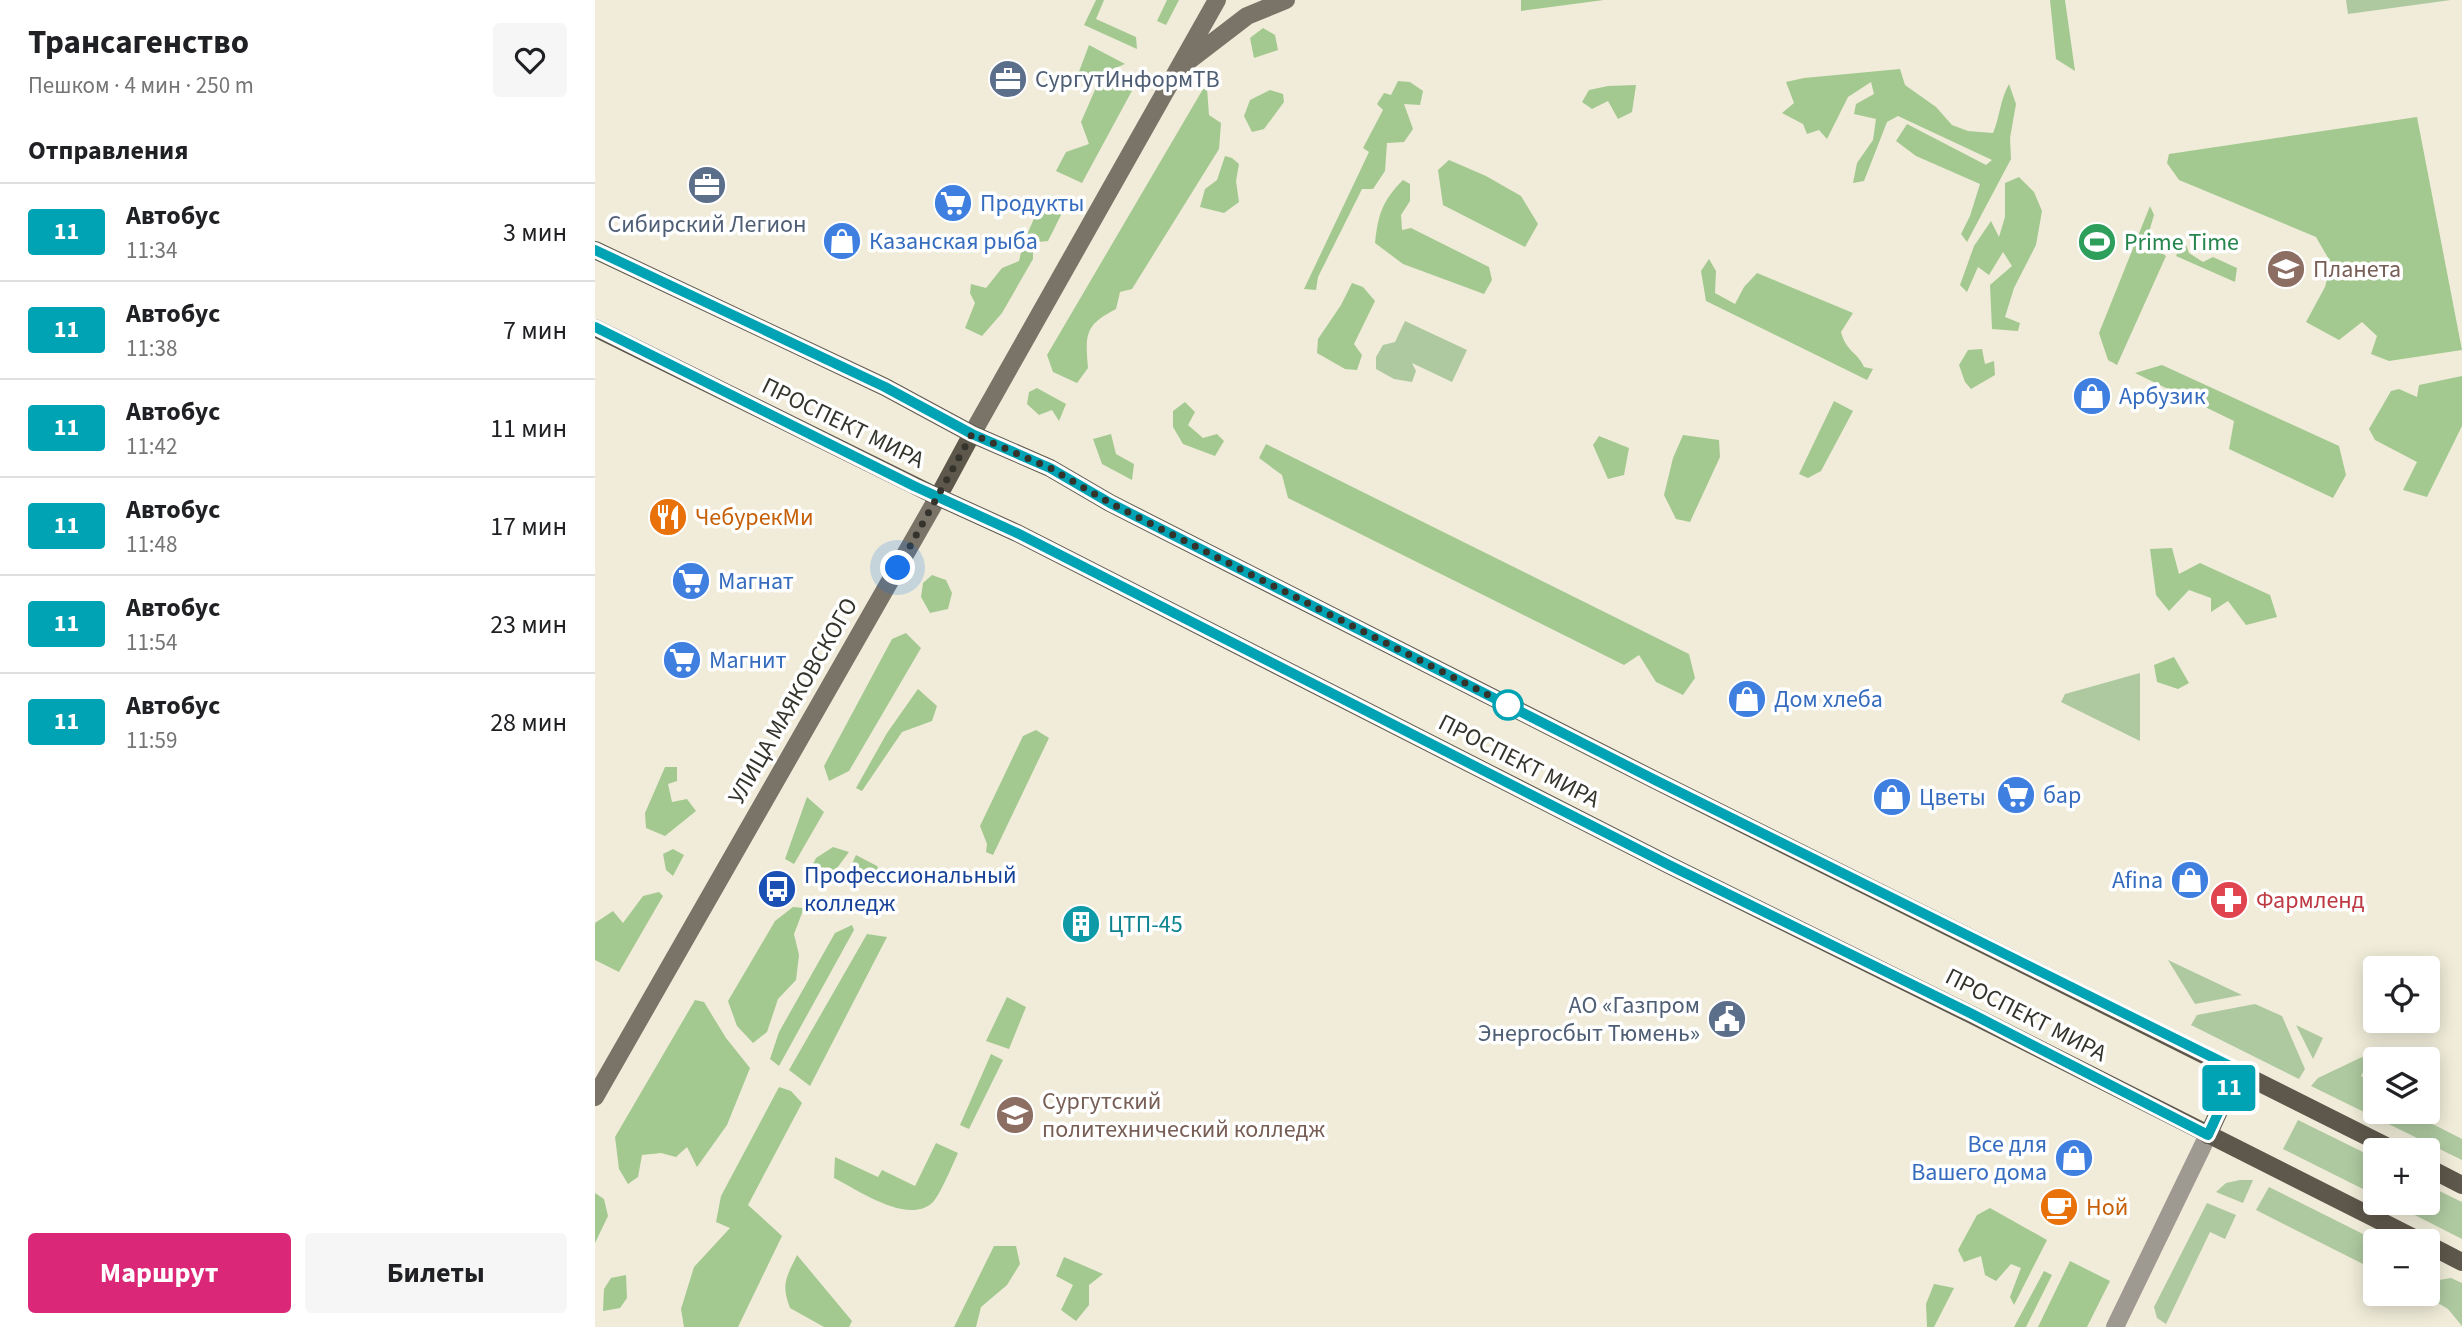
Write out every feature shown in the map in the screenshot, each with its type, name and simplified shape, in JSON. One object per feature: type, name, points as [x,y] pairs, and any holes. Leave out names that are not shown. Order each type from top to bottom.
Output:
[{"type":"main road","name":"УЛИЦА МАЯКОВСКОГО","points":[[595,1097],[938,497],[1217,0]]},
{"type":"main road","points":[[1176,71],[1247,16],[1286,0]]},
{"type":"main road","name":"ПРОСПЕКТ МИРА","points":[[595,250],[885,387],[972,434],[1050,468],[1122,509],[1645,775],[2371,1138]]},
{"type":"main road","name":"ПРОСПЕКТ МИРА","points":[[595,328],[938,497],[1017,533],[1669,865],[1972,1014],[2396,1229]]},
{"type":"main road","points":[[2208,1135],[2238,1070]]},
{"type":"main road","points":[[2440,1174],[2462,1185]]},
{"type":"main road","points":[[2440,1251],[2462,1262]]},
{"type":"street","points":[[2115,1327],[2208,1135]]},
{"type":"green space","points":[[1096,0],[1104,0],[1096,19],[1136,37],[1137,49],[1084,25]]},
{"type":"green space","points":[[1167,0],[1179,0],[1166,25],[1157,21]]},
{"type":"green space","points":[[1521,0],[1604,0],[1521,11]]},
{"type":"green space","points":[[2050,0],[2065,0],[2075,71],[2056,59]]},
{"type":"green space","points":[[2346,0],[2451,0],[2348,14]]},
{"type":"green space","points":[[1263,28],[1275,35],[1278,50],[1254,58],[1250,38]]},
{"type":"green space","points":[[1089,45],[1125,64],[1084,81],[1077,77]]},
{"type":"green space","points":[[1900,69],[1905,85],[1936,107],[1952,125],[1968,131],[1993,133],[2009,84],[2016,104],[2010,138],[2011,159],[1967,242],[1961,234],[1980,184],[1916,156],[1896,141],[1907,124],[1986,165],[1992,160],[1898,116],[1887,122],[1864,181],[1853,183],[1857,163],[1873,140],[1876,119],[1854,114],[1856,104],[1874,94],[1871,82],[1848,97],[1827,139],[1819,130],[1807,134],[1803,124],[1782,113],[1794,103],[1786,82]]},
{"type":"green space","points":[[1129,72],[1140,76],[1082,183],[1056,171],[1066,152],[1089,144],[1081,122],[1098,83]]},
{"type":"green space","points":[[1398,81],[1410,82],[1423,91],[1420,105],[1404,104],[1413,129],[1404,142],[1387,143],[1385,171],[1373,189],[1362,189],[1318,277],[1316,290],[1304,289],[1369,152],[1363,148],[1383,110],[1377,104],[1384,93],[1391,95]]},
{"type":"green space","points":[[1636,85],[1632,112],[1618,119],[1608,101],[1592,109],[1582,102],[1589,90]]},
{"type":"green space","points":[[1207,88],[1209,115],[1221,123],[1219,149],[1132,289],[1120,292],[1116,309],[1098,320],[1089,332],[1088,368],[1077,383],[1053,372],[1047,355],[1203,89]]},
{"type":"green space","points":[[1270,90],[1283,94],[1284,102],[1264,129],[1252,132],[1244,116],[1250,100]]},
{"type":"green space","points":[[2417,117],[2462,350],[2389,361],[2371,354],[2377,336],[2362,322],[2339,340],[2306,322],[2325,287],[2331,263],[2316,237],[2179,180],[2167,163],[2169,154]]},
{"type":"green space","points":[[1225,156],[1239,164],[1236,181],[1239,202],[1224,213],[1200,207],[1205,189],[1217,180]]},
{"type":"green space","points":[[1449,160],[1486,176],[1521,196],[1538,224],[1525,247],[1443,205],[1438,170]]},
{"type":"green space","points":[[2019,177],[2034,192],[2042,211],[2036,245],[2014,288],[2005,317],[2020,323],[2018,331],[1992,329],[1990,285],[2012,266],[2003,252],[1989,275],[1978,267],[1967,292],[1960,285],[1974,246],[1991,221],[1999,237],[2005,217],[2005,183]]},
{"type":"green space","points":[[1403,180],[1410,184],[1410,201],[1401,215],[1402,230],[1411,228],[1489,267],[1492,280],[1484,294],[1403,264],[1375,243],[1382,209]]},
{"type":"green space","points":[[1061,197],[1062,213],[1048,241],[1037,242],[1033,259],[1002,313],[982,336],[965,328],[975,303],[970,293],[971,284],[986,288],[1002,268],[1019,261],[1023,244],[1039,207]]},
{"type":"green space","points":[[2150,206],[2154,215],[2146,242],[2166,256],[2117,365],[2108,360],[2099,333]]},
{"type":"green space","points":[[2184,239],[2189,253],[2203,262],[2213,257],[2237,268],[2235,282],[2176,256]]},
{"type":"green space","points":[[1709,259],[1716,271],[1715,293],[1735,304],[1744,287],[1757,273],[1853,313],[1841,332],[1846,344],[1864,367],[1873,369],[1867,380],[1706,301],[1701,271]]},
{"type":"green space","points":[[1352,283],[1363,287],[1375,301],[1354,344],[1362,355],[1357,370],[1345,369],[1317,353],[1318,339]]},
{"type":"green space","points":[[1405,321],[1467,350],[1452,382],[1412,363],[1416,371],[1412,382],[1394,379],[1376,369],[1376,357],[1383,345],[1395,342]]},
{"type":"green space","points":[[1982,349],[1985,364],[1994,361],[1995,375],[1971,389],[1965,382],[1959,365],[1968,350]]},
{"type":"green space","points":[[2162,365],[2339,446],[2346,475],[2333,498],[2229,449],[2234,421],[2135,373]]},
{"type":"green space","points":[[2462,376],[2462,426],[2427,497],[2403,490],[2417,462],[2375,440],[2369,429],[2391,391],[2399,389],[2417,397],[2419,385]]},
{"type":"green space","points":[[1037,388],[1066,404],[1059,421],[1052,410],[1039,415],[1027,404],[1029,392]]},
{"type":"green space","points":[[1834,401],[1853,411],[1821,471],[1808,478],[1799,474]]},
{"type":"green space","points":[[1185,402],[1195,412],[1188,425],[1203,438],[1217,434],[1224,441],[1215,456],[1183,444],[1173,427],[1173,411]]},
{"type":"green space","points":[[1111,434],[1116,454],[1134,464],[1132,480],[1102,464],[1093,439]]},
{"type":"green space","points":[[1683,435],[1719,440],[1720,457],[1690,522],[1676,519],[1664,495],[1673,458]]},
{"type":"green space","points":[[1599,436],[1629,448],[1624,475],[1608,479],[1593,445]]},
{"type":"green space","points":[[1266,444],[1689,654],[1695,678],[1683,695],[1656,682],[1639,655],[1624,665],[1288,498],[1282,475],[1259,458]]},
{"type":"green space","points":[[2172,548],[2179,574],[2200,563],[2270,595],[2277,617],[2246,625],[2228,601],[2211,612],[2211,598],[2189,590],[2169,611],[2156,595],[2150,549]]},
{"type":"green space","points":[[932,575],[946,580],[952,593],[948,609],[930,613],[921,597],[923,583]]},
{"type":"green space","points":[[906,633],[921,648],[849,771],[829,781],[824,766],[892,639]]},
{"type":"green space","points":[[2174,657],[2189,683],[2178,689],[2157,682],[2154,665]]},
{"type":"green space","points":[[2140,673],[2140,741],[2061,702],[2065,694]]},
{"type":"green space","points":[[918,689],[937,706],[932,721],[902,732],[862,791],[856,788],[887,733]]},
{"type":"green space","points":[[1036,730],[1049,738],[993,855],[986,852],[987,844],[980,826],[1023,736]]},
{"type":"green space","points":[[665,767],[677,767],[677,781],[668,784],[672,802],[687,799],[696,811],[665,836],[646,828],[645,813]]},
{"type":"green space","points":[[807,797],[824,812],[794,864],[785,859]]},
{"type":"green space","points":[[833,847],[849,852],[834,872],[808,874],[816,858]]},
{"type":"green space","points":[[673,849],[684,855],[673,876],[666,870],[663,854]]},
{"type":"green space","points":[[856,855],[877,866],[880,872],[848,872]]},
{"type":"green space","points":[[659,892],[663,896],[619,972],[595,960],[595,923],[613,911],[623,923],[643,896]]},
{"type":"green space","points":[[793,907],[804,908],[794,934],[799,955],[796,980],[778,999],[767,1032],[753,1043],[737,1026],[728,1001],[775,921]]},
{"type":"green space","points":[[852,925],[854,930],[779,1066],[770,1059],[779,1032],[835,933]]},
{"type":"green space","points":[[867,934],[887,937],[810,1086],[789,1070]]},
{"type":"green space","points":[[2168,960],[2242,995],[2195,1004]]},
{"type":"green space","points":[[1007,997],[1026,1007],[1009,1049],[986,1041]]},
{"type":"green space","points":[[695,1000],[704,1002],[726,1038],[750,1068],[727,1125],[697,1167],[687,1147],[676,1157],[661,1153],[642,1155],[638,1177],[628,1184],[619,1169],[615,1137]]},
{"type":"green space","points":[[2255,1004],[2282,1016],[2305,1069],[2299,1079],[2191,1025],[2197,1015]]},
{"type":"green space","points":[[2296,1025],[2323,1038],[2313,1059]]},
{"type":"green space","points":[[991,1054],[1003,1060],[969,1129],[960,1125]]},
{"type":"green space","points":[[2363,1058],[2363,1111],[2311,1086],[2318,1078]]},
{"type":"green space","points":[[779,1087],[791,1091],[802,1103],[748,1205],[782,1236],[738,1327],[684,1327],[681,1309],[694,1267],[730,1228],[716,1222],[721,1196]]},
{"type":"green space","points":[[2298,1120],[2363,1152],[2363,1189],[2283,1149]]},
{"type":"green space","points":[[2389,1124],[2433,1124],[2462,1139],[2462,1160],[2440,1149],[2440,1138],[2417,1138]]},
{"type":"green space","points":[[936,1143],[958,1153],[936,1198],[923,1208],[911,1210],[883,1204],[834,1178],[835,1157],[878,1177],[882,1170],[915,1186]]},
{"type":"green space","points":[[2253,1180],[2243,1203],[2216,1192],[2226,1183]]},
{"type":"green space","points":[[2269,1187],[2363,1234],[2363,1264],[2256,1210]]},
{"type":"green space","points":[[2440,1191],[2462,1202],[2462,1239],[2415,1215],[2440,1215]]},
{"type":"green space","points":[[595,1193],[604,1199],[608,1216],[595,1243]]},
{"type":"green space","points":[[2207,1203],[2236,1215],[2225,1239],[2210,1232],[2166,1324],[2157,1318],[2154,1307]]},
{"type":"green space","points":[[1990,1208],[2047,1240],[2014,1305],[2010,1297],[2021,1268],[2011,1264],[1996,1281],[1985,1275],[1981,1256],[1964,1262],[1958,1250],[1977,1215]]},
{"type":"green space","points":[[994,1246],[1016,1246],[1020,1264],[1007,1285],[981,1307],[976,1327],[954,1327]]},
{"type":"green space","points":[[797,1255],[852,1321],[849,1327],[824,1327],[790,1308],[786,1281]]},
{"type":"green space","points":[[1064,1257],[1103,1274],[1089,1285],[1089,1305],[1076,1321],[1061,1310],[1073,1285],[1056,1276]]},
{"type":"green space","points":[[2070,1261],[2110,1281],[2087,1327],[2038,1327]]},
{"type":"green space","points":[[2044,1271],[2052,1275],[2026,1327],[2014,1327]]},
{"type":"green space","points":[[626,1275],[627,1298],[620,1308],[603,1311],[604,1289],[611,1278]]},
{"type":"green space","points":[[2451,1278],[2462,1283],[2462,1326],[2448,1309],[2440,1304],[2440,1280]]},
{"type":"green space","points":[[1934,1284],[1954,1288],[1934,1327],[1927,1327],[1926,1304]]},
{"type":"bus line","name":"11","points":[[595,250],[885,387],[972,434],[1050,468],[1110,503],[1633,769],[2238,1070],[2208,1135],[1972,1014],[1669,865],[1017,533],[914,486],[595,327]]},
{"type":"place","name":"СургутИнформТВ","points":[[1008,79]]},
{"type":"place","name":"Сибирский Легион","points":[[707,185]]},
{"type":"place","name":"Продукты","points":[[953,203]]},
{"type":"place","name":"Казанская рыба","points":[[842,241]]},
{"type":"place","name":"Prime Time","points":[[2097,242]]},
{"type":"place","name":"Планета","points":[[2286,269]]},
{"type":"place","name":"Арбузик","points":[[2092,396]]},
{"type":"place","name":"ЧебурекМи","points":[[668,517]]},
{"type":"place","name":"Магнат","points":[[691,581]]},
{"type":"place","name":"Магнит","points":[[682,660]]},
{"type":"place","name":"Дом хлеба","points":[[1747,699]]},
{"type":"place","name":"бар","points":[[2016,795]]},
{"type":"place","name":"Цветы","points":[[1892,797]]},
{"type":"place","name":"Afina","points":[[2190,880]]},
{"type":"place","name":"Профессиональный колледж","points":[[777,889]]},
{"type":"place","name":"Фармленд","points":[[2229,900]]},
{"type":"place","name":"ЦТП-45","points":[[1081,924]]},
{"type":"place","name":"АО «Газпром Энергосбыт Тюмень»","points":[[1727,1019]]},
{"type":"place","name":"Сургутский политехнический колледж","points":[[1015,1115]]},
{"type":"place","name":"Все для Вашего дома","points":[[2074,1158]]},
{"type":"place","name":"Ной","points":[[2059,1207]]},
{"type":"route","points":[[898,568],[972,434],[1050,468],[1110,503],[1514,708],[1508,705]]}]
